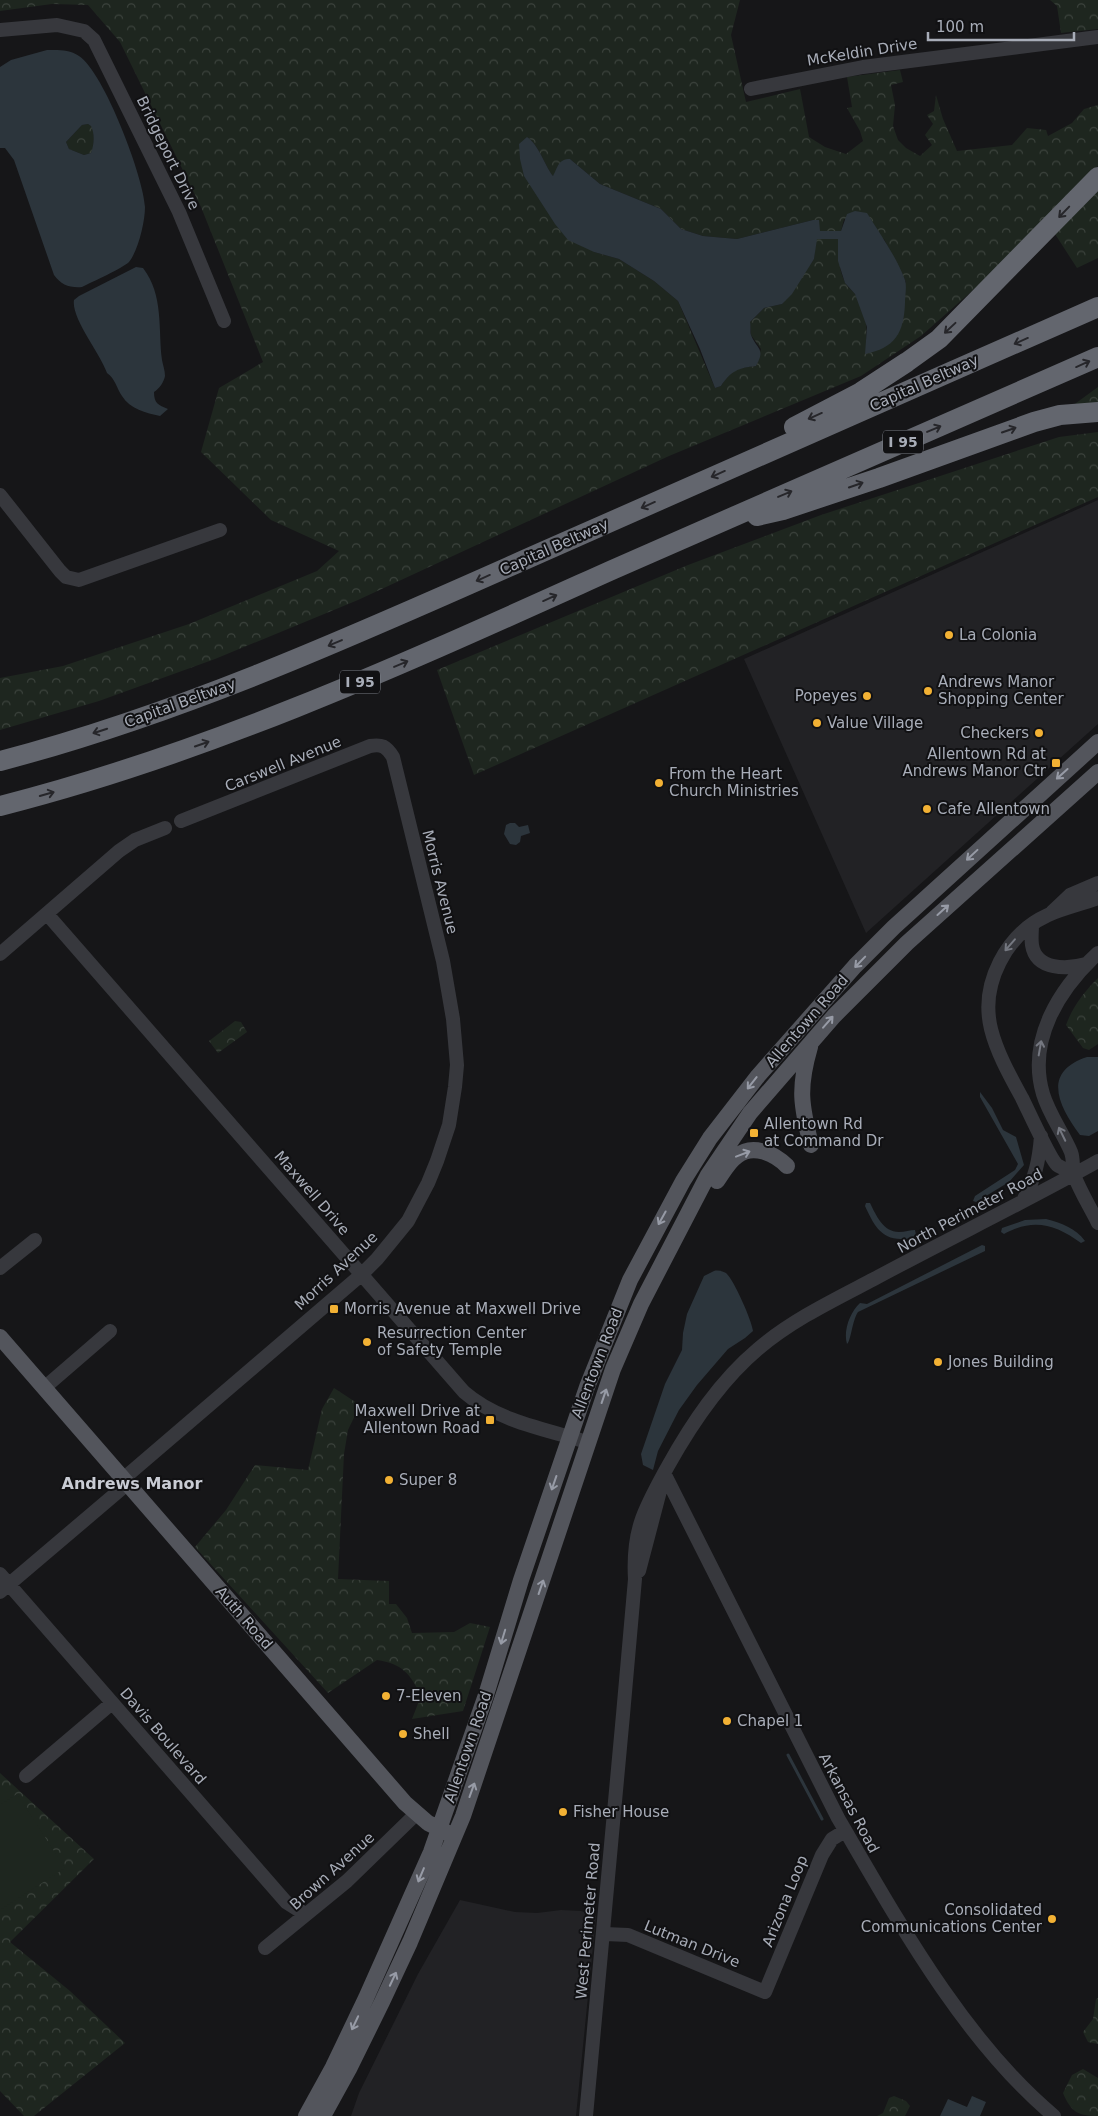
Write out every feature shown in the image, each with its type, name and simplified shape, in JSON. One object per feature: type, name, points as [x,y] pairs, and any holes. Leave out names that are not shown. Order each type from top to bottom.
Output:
[{"type":"highway","points":[[743,463],[801,422],[861,392],[928,347],[971,307],[1098,176]]},
{"type":"highway","name":"Capital Beltway","points":[[0,761],[143,717],[281,665],[421,606],[1098,307]]},
{"type":"highway","name":"I 95","points":[[0,806],[90,781],[155,760],[294,709],[1098,357]]},
{"type":"highway","points":[[708,527],[783,510],[922,463],[1034,422],[1060,415],[1098,412]]},
{"type":"main road","name":"Allentown Road","points":[[323,2116],[349,2069],[410,1942],[447,1833],[521,1580],[569,1436],[630,1280],[683,1181],[710,1138],[758,1076],[873,948],[1098,742]]},
{"type":"main road","name":"Allentown Road","points":[[306,2116],[333,2067],[447,1833],[514,1668],[588,1442],[621,1350],[641,1304],[708,1175],[750,1113],[834,1016],[907,943],[1098,772]]},
{"type":"main road","points":[[811,1145],[802,1111],[801,1095],[812,1042]]},
{"type":"main road","points":[[671,1246],[737,1155],[758,1150],[778,1157],[787,1166]]},
{"type":"main road","name":"Auth Road","points":[[0,1337],[416,1814],[447,1833]]},
{"type":"street","name":"Bridgeport Drive","points":[[0,30],[57,25],[84,30],[94,40],[179,212],[224,321]]},
{"type":"street","name":"McKeldin Drive","points":[[751,89],[863,67],[1098,37]]},
{"type":"street","points":[[0,495],[34,540],[66,576],[79,580],[220,530]]},
{"type":"street","name":"Carswell Avenue","points":[[181,821],[370,746],[384,746],[392,757]]},
{"type":"street","name":"Morris Avenue","points":[[3,1584],[125,1482],[361,1275],[397,1236],[428,1183],[449,1125],[453,1107],[457,1065],[453,1019],[444,968],[392,757]]},
{"type":"street","points":[[0,954],[130,843],[165,828]]},
{"type":"street","points":[[1048,916],[1070,895],[1098,883]]},
{"type":"street","points":[[1048,916],[1070,901],[1098,891]]},
{"type":"street","points":[[1074,1174],[1056,1164],[1003,1062],[993,1036],[989,1014],[992,980],[1006,950],[1032,924],[1048,916],[1098,898]]},
{"type":"street","points":[[1048,916],[1076,912],[1098,905]]},
{"type":"street","name":"Maxwell Drive","points":[[47,914],[456,1384],[472,1399],[517,1420],[588,1442]]},
{"type":"street","points":[[1032,924],[1032,947],[1040,960],[1058,967],[1071,968],[1086,964]]},
{"type":"street","points":[[1098,953],[1086,964],[1051,1012],[1043,1031],[1038,1055],[1038,1075],[1043,1096],[1072,1155],[1074,1174],[1098,1223]]},
{"type":"street","points":[[1023,1201],[1032,1184],[1039,1163],[1041,1135]]},
{"type":"street","points":[[1074,1174],[1098,1161]]},
{"type":"street","name":"North Perimeter Road","points":[[881,1276],[1074,1174]]},
{"type":"street","points":[[0,1268],[35,1240]]},
{"type":"street","name":"West Perimeter Road","points":[[586,2116],[605,1934],[616,1781],[635,1579],[642,1564],[649,1528],[664,1473],[698,1418],[720,1387],[758,1349],[790,1325],[881,1276]]},
{"type":"street","points":[[44,1388],[110,1331]]},
{"type":"street","name":"Arkansas Road","points":[[664,1473],[864,1865],[918,1952],[963,2016],[1012,2077],[1054,2116]]},
{"type":"street","name":"Davis Boulevard","points":[[3,1584],[112,1703],[286,1902],[305,1914]]},
{"type":"street","points":[[26,1776],[112,1703]]},
{"type":"street","name":"Brown Avenue","points":[[265,1948],[366,1865],[416,1814]]},
{"type":"street","name":"Arizona Loop","points":[[765,1992],[822,1855],[832,1839],[845,1831]]},
{"type":"street","name":"Lutman Drive","points":[[605,1934],[628,1935],[765,1992]]},
{"type":"shaded area","points":[[47,50],[67,51],[79,56],[100,82],[111,103],[138,173],[145,213],[135,251],[129,262],[121,268],[82,287],[66,285],[54,275],[14,160],[5,148],[0,148],[0,67],[11,60]],"holes":[[[88,124],[91,126],[94,140],[91,153],[84,155],[69,149],[66,142],[82,125]]]},
{"type":"shaded area","points":[[527,137],[535,145],[553,176],[563,160],[570,159],[600,184],[661,209],[681,229],[703,236],[737,239],[813,220],[819,220],[820,231],[841,231],[847,214],[855,211],[867,213],[892,254],[905,280],[904,314],[900,331],[891,343],[884,348],[865,354],[867,327],[855,294],[845,283],[838,261],[838,239],[817,239],[814,259],[792,294],[782,304],[764,308],[750,322],[751,335],[760,349],[760,356],[756,366],[736,371],[721,386],[715,388],[678,301],[654,281],[619,259],[594,252],[568,240],[555,224],[524,176],[519,144]]},
{"type":"shaded area","points":[[136,267],[143,268],[150,278],[159,313],[165,376],[164,381],[154,392],[154,396],[157,403],[168,409],[160,416],[139,410],[125,400],[107,373],[81,326],[74,307],[74,300],[79,296]]},
{"type":"shaded area","name":"Andrews Manor Shopping Center","points":[[1098,500],[1098,724],[866,933],[744,659]]},
{"type":"shaded area","points":[[515,823],[519,827],[528,825],[530,833],[521,836],[520,842],[516,845],[510,844],[504,834],[506,825]]},
{"type":"shaded area","points":[[1087,1057],[1098,1057],[1098,1131],[1089,1136],[1080,1135],[1072,1124],[1061,1102],[1058,1091],[1059,1081],[1064,1072],[1073,1064]]},
{"type":"shaded area","points":[[980,1092],[992,1108],[1003,1130],[1016,1137],[1024,1165],[1009,1182],[976,1202],[973,1201],[975,1196],[1015,1170],[1018,1164],[980,1097]]},
{"type":"shaded area","points":[[866,1203],[870,1203],[884,1226],[899,1232],[915,1230],[916,1235],[911,1238],[901,1239],[882,1233],[871,1218],[865,1206]]},
{"type":"shaded area","points":[[1046,1219],[1073,1229],[1085,1241],[1081,1243],[1062,1231],[1044,1225],[1025,1226],[1004,1234],[1001,1232],[1002,1228],[1025,1220]]},
{"type":"shaded area","points":[[982,1245],[985,1246],[985,1251],[858,1312],[847,1344],[848,1322],[853,1311],[860,1303],[867,1304]]},
{"type":"shaded area","points":[[714,1271],[726,1273],[729,1277],[742,1301],[753,1331],[728,1349],[697,1385],[679,1410],[658,1451],[653,1470],[643,1465],[641,1454],[665,1384],[682,1350],[687,1314],[704,1276]]},
{"type":"shaded area","points":[[460,1900],[515,1912],[537,1913],[561,1910],[581,1911],[596,1916],[576,2116],[351,2116],[359,2093],[418,1974]]},
{"type":"shaded area","points":[[972,2096],[986,2102],[980,2116],[940,2116],[948,2099],[967,2107]]},
{"type":"green space","points":[[0,0],[740,0],[731,35],[746,102],[800,89],[809,137],[825,147],[846,154],[863,141],[860,131],[847,108],[852,107],[847,77],[900,70],[903,82],[891,85],[895,105],[893,126],[898,140],[906,148],[920,156],[932,145],[925,135],[933,124],[927,115],[934,111],[936,95],[943,119],[957,151],[1012,145],[1027,128],[1046,130],[1048,136],[1072,123],[1084,109],[1098,105],[1098,166],[981,283],[921,336],[861,376],[669,456],[358,600],[215,659],[99,701],[0,730],[0,678],[63,666],[189,624],[317,571],[339,551],[271,520],[201,452],[219,388],[263,362],[201,207],[120,42],[88,5],[52,4],[0,11]],"holes":[[[527,137],[531,140],[553,176],[570,159],[600,184],[661,209],[681,229],[703,236],[737,239],[813,220],[819,231],[841,231],[844,219],[884,239],[906,282],[866,340],[866,322],[863,310],[855,294],[846,284],[841,271],[838,256],[838,239],[816,239],[814,259],[782,304],[764,308],[750,322],[751,335],[761,349],[756,366],[735,370],[721,386],[715,388],[678,301],[654,281],[619,259],[594,252]]]},
{"type":"green space","points":[[1050,0],[1098,0],[1098,29],[1061,33],[1057,6]]},
{"type":"green space","points":[[88,124],[92,126],[94,132],[92,153],[84,155],[69,149],[66,142],[82,125]]},
{"type":"green space","points":[[1098,191],[1098,258],[1077,268],[1055,234]]},
{"type":"green space","points":[[1098,387],[1098,408],[1072,406]]},
{"type":"green space","points":[[1098,432],[1098,497],[474,775],[437,670],[688,565],[821,515],[1059,437]]},
{"type":"green space","points":[[1098,978],[1098,1044],[1089,1050],[1083,1048],[1066,1025],[1079,1000]]},
{"type":"green space","points":[[235,1021],[241,1022],[247,1032],[218,1053],[209,1041]]},
{"type":"green space","points":[[334,1388],[360,1405],[348,1430],[344,1454],[338,1579],[389,1581],[389,1604],[396,1604],[407,1618],[412,1633],[454,1632],[470,1623],[490,1627],[463,1711],[412,1719],[421,1696],[413,1681],[399,1667],[377,1660],[328,1693],[195,1547],[226,1510],[255,1465],[308,1470],[322,1409]]},
{"type":"green space","points":[[0,1773],[94,1859],[10,1942],[70,1991],[125,2043],[34,2116],[24,2116],[0,2091]]},
{"type":"green space","points":[[17,1794],[65,1868],[0,1910],[0,1805]]},
{"type":"green space","points":[[1098,1998],[1098,2044],[1088,2042],[1083,2032],[1093,2019],[1096,1999]]},
{"type":"green space","points":[[1083,2069],[1098,2078],[1098,2116],[1076,2112],[1069,2105],[1063,2093],[1072,2075]]},
{"type":"green space","points":[[894,2096],[906,2101],[910,2106],[905,2116],[877,2116],[883,2113],[889,2098]]},
{"type":"waterway","points":[[788,1755],[822,1819]]},
{"type":"place","name":"La Colonia","points":[[949,635]]},
{"type":"place","name":"Andrews Manor Shopping Center","points":[[928,691]]},
{"type":"place","name":"Popeyes","points":[[867,696]]},
{"type":"place","name":"Value Village","points":[[817,723]]},
{"type":"place","name":"Checkers","points":[[1039,733]]},
{"type":"place","name":"Allentown Rd at Andrews Manor Ctr","points":[[1056,763]]},
{"type":"place","name":"From the Heart Church Ministries","points":[[659,783]]},
{"type":"place","name":"Cafe Allentown","points":[[927,809]]},
{"type":"place","name":"Allentown Rd at Command Dr","points":[[754,1133]]},
{"type":"place","name":"Morris Avenue at Maxwell Drive","points":[[334,1309]]},
{"type":"place","name":"Resurrection Center of Safety Temple","points":[[367,1342]]},
{"type":"place","name":"Jones Building","points":[[938,1362]]},
{"type":"place","name":"Maxwell Drive at Allentown Road","points":[[490,1420]]},
{"type":"place","name":"Super 8","points":[[389,1480]]},
{"type":"place","name":"7-Eleven","points":[[386,1696]]},
{"type":"place","name":"Chapel 1","points":[[727,1721]]},
{"type":"place","name":"Shell","points":[[403,1734]]},
{"type":"place","name":"Fisher House","points":[[563,1812]]},
{"type":"place","name":"Consolidated Communications Center","points":[[1052,1919]]},
{"type":"district","name":"Andrews Manor","points":[[132,1483]]}]
